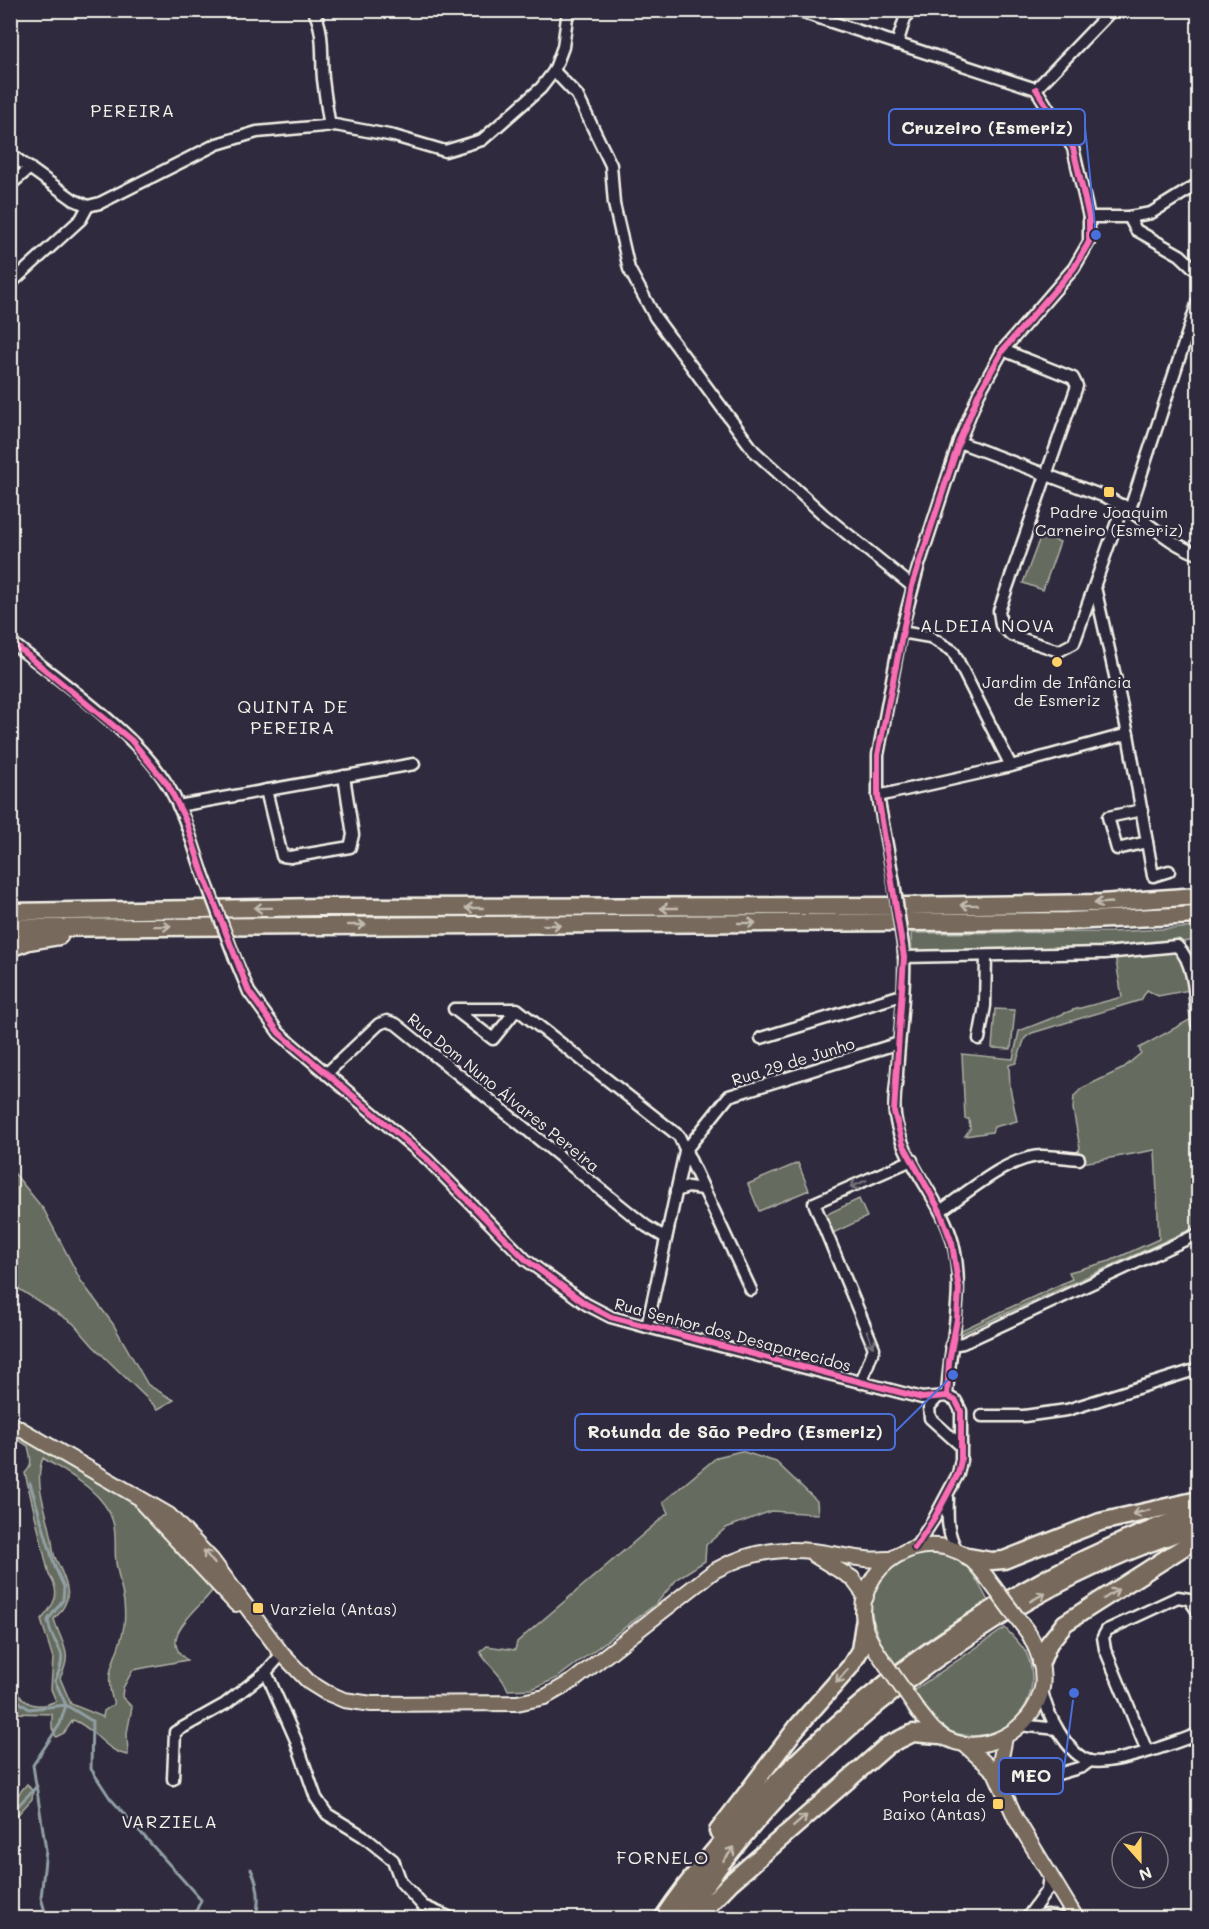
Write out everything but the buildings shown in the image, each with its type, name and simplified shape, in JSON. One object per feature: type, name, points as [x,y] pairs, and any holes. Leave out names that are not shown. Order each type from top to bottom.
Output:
[{"type":"highway","points":[[1162,899],[1198,885]]},
{"type":"highway","points":[[10,912],[322,907],[827,907],[1066,904],[1198,896]]},
{"type":"highway","points":[[10,902],[52,906],[58,912]]},
{"type":"highway","points":[[10,928],[1059,921],[1198,915]]},
{"type":"highway","points":[[10,948],[29,941],[84,933],[104,927]]},
{"type":"highway","points":[[963,1555],[992,1561],[1004,1560],[1101,1522],[1198,1500]]},
{"type":"highway","points":[[671,1915],[722,1841],[793,1764],[853,1710],[910,1664],[1035,1584],[1124,1541],[1198,1512]]},
{"type":"highway","points":[[671,1915],[782,1794],[841,1736],[914,1677],[1011,1612],[1076,1577],[1133,1550],[1198,1526]]},
{"type":"highway","points":[[1041,1662],[1049,1643],[1065,1623],[1198,1538]]},
{"type":"highway","points":[[671,1915],[695,1864],[728,1817],[798,1726],[857,1657],[864,1624]]},
{"type":"highway","points":[[696,1918],[739,1875],[888,1745],[913,1733],[939,1735]]},
{"type":"main road","points":[[10,1423],[159,1508],[189,1533],[236,1592],[255,1622],[282,1654],[317,1688],[334,1696],[357,1702],[479,1704],[531,1700],[558,1691],[573,1681],[727,1564],[749,1554],[771,1550],[807,1551],[857,1560],[888,1559],[915,1548],[935,1546],[963,1555],[988,1579],[1029,1634],[1041,1662],[1042,1687],[1035,1707],[1020,1725],[1005,1737],[979,1744],[964,1744],[939,1735],[918,1711],[878,1653],[864,1624],[866,1597],[872,1578],[888,1559]]},
{"type":"main road","points":[[807,1551],[852,1578],[866,1597]]},
{"type":"main road","points":[[1002,1786],[1000,1763],[1005,1737]]},
{"type":"main road","points":[[964,1744],[989,1765],[1002,1786],[1016,1819],[1076,1918]]},
{"type":"street","points":[[10,154],[74,200],[88,206],[100,203],[217,144],[257,132],[330,126],[394,136],[445,151],[482,140],[541,88],[554,71],[563,47],[568,10]]},
{"type":"street","points":[[897,44],[905,18],[913,10]]},
{"type":"street","points":[[1036,88],[1112,10]]},
{"type":"street","points":[[798,11],[1036,88],[1073,148],[1089,217],[1090,234],[1084,255],[1004,350],[979,393],[959,442],[912,586],[878,755],[878,796],[904,955],[894,1112],[897,1129],[940,1211],[952,1243],[959,1289],[957,1319],[942,1397],[929,1407],[929,1413],[932,1422],[961,1446]]},
{"type":"street","points":[[317,12],[330,126]]},
{"type":"street","points":[[554,71],[577,95],[611,165],[614,204],[628,269],[654,318],[754,451],[824,515],[912,586]]},
{"type":"street","points":[[10,185],[30,168]]},
{"type":"street","points":[[1089,217],[1129,217],[1151,213],[1198,184]]},
{"type":"street","points":[[10,284],[81,219],[88,206]]},
{"type":"street","points":[[1129,217],[1136,230],[1180,255],[1198,272]]},
{"type":"street","points":[[1004,350],[1073,378],[1077,383],[999,611],[1001,625],[1011,635],[1059,651],[1074,643],[1126,507],[1198,301]]},
{"type":"street","points":[[959,442],[1126,507],[1177,546],[1198,554]]},
{"type":"street","points":[[1095,587],[1128,734],[1153,876],[1168,871]]},
{"type":"street","points":[[901,632],[930,637],[952,651],[1011,766]]},
{"type":"street","name":"Rua Senhor dos Desaparecidos","points":[[10,641],[131,740],[168,785],[249,992],[269,1023],[427,1159],[526,1260],[586,1304],[611,1317],[922,1398],[942,1397]]},
{"type":"street","points":[[878,796],[1011,766],[1128,734]]},
{"type":"street","points":[[178,806],[414,764]]},
{"type":"street","points":[[266,790],[282,856],[290,858],[350,847],[353,835],[344,776]]},
{"type":"street","points":[[1142,810],[1108,817],[1117,849],[1147,842]]},
{"type":"street","points":[[904,955],[986,957],[1105,953],[1177,946],[1183,952],[1191,976],[1197,1023]]},
{"type":"street","points":[[979,1040],[985,1006],[986,957]]},
{"type":"street","points":[[761,1038],[902,995]]},
{"type":"street","points":[[517,1010],[493,1039],[454,1009],[517,1010],[679,1136],[751,1290]]},
{"type":"street","name":"Rua Dom Nuno Álvares Pereira","points":[[326,1074],[379,1024],[387,1021],[396,1024],[646,1226],[666,1238]]},
{"type":"street","name":"Rua 29 de Junho","points":[[685,1151],[729,1096],[898,1043]]},
{"type":"street","points":[[647,1327],[685,1151]]},
{"type":"street","points":[[940,1211],[993,1175],[1027,1158],[1041,1156],[1079,1159]]},
{"type":"street","points":[[861,1383],[874,1348],[814,1203],[912,1160]]},
{"type":"street","points":[[676,1191],[688,1187],[703,1189]]},
{"type":"street","points":[[951,1345],[963,1343],[1198,1234]]},
{"type":"street","points":[[982,1416],[1024,1416],[1067,1410],[1198,1369]]},
{"type":"street","name":"Rua Senhor dos Desaparecidos","points":[[900,1391],[929,1413]]},
{"type":"street","points":[[915,1548],[948,1495],[958,1474],[961,1446],[960,1417],[956,1401],[942,1397]]},
{"type":"street","points":[[940,1427],[952,1426],[960,1417]]},
{"type":"street","points":[[948,1495],[946,1523],[950,1539],[963,1555]]},
{"type":"street","points":[[1147,1751],[1105,1649],[1103,1637],[1107,1630],[1178,1597],[1189,1599],[1198,1612]]},
{"type":"street","points":[[173,1779],[175,1732],[225,1704],[266,1672],[282,1654]]},
{"type":"street","points":[[266,1672],[295,1738],[316,1798],[327,1814],[363,1836],[393,1860],[401,1882],[423,1906],[451,1918]]},
{"type":"street","points":[[1042,1687],[1044,1703],[1057,1729],[1078,1755],[1090,1761],[1107,1761],[1147,1751],[1198,1734]]},
{"type":"street","points":[[1020,1725],[1057,1729]]},
{"type":"street","points":[[1002,1786],[1082,1767],[1090,1761]]},
{"type":"street","points":[[1029,1917],[1047,1890],[1049,1876]]},
{"type":"street","points":[[1029,1917],[1048,1915],[1059,1918]]},
{"type":"green space","points":[[1041,535],[1060,542],[1043,590],[1023,583]]},
{"type":"green space","points":[[1198,927],[1198,940],[1133,948],[912,954],[911,933],[1111,932]]},
{"type":"green space","points":[[1178,950],[1187,972],[1190,990],[1158,996],[1147,990],[1141,1000],[1032,1033],[1025,1038],[1016,1063],[1009,1065],[1010,1088],[1017,1121],[994,1127],[992,1132],[965,1136],[970,1129],[969,1119],[965,1119],[962,1054],[1013,1059],[1019,1031],[1073,1010],[1122,997],[1115,955]]},
{"type":"green space","points":[[995,1009],[1015,1010],[1011,1049],[992,1048]]},
{"type":"green space","points":[[1191,1019],[1196,1032],[1198,1031],[1198,1226],[961,1334],[959,1331],[1072,1279],[1069,1272],[1110,1261],[1159,1239],[1155,1150],[1083,1163],[1081,1154],[1077,1152],[1080,1148],[1073,1109],[1074,1096],[1082,1088],[1122,1069],[1141,1053],[1139,1048]]},
{"type":"green space","points":[[798,1163],[809,1190],[759,1211],[748,1184]]},
{"type":"green space","points":[[10,1168],[44,1210],[81,1281],[113,1324],[148,1385],[174,1400],[158,1409],[93,1346],[73,1323],[19,1289],[11,1259]]},
{"type":"green space","points":[[859,1199],[867,1217],[833,1233],[825,1215]]},
{"type":"green space","points":[[11,1429],[126,1497],[152,1518],[214,1588],[178,1632],[176,1642],[178,1651],[187,1660],[133,1670],[123,1688],[122,1697],[132,1707],[127,1733],[128,1755],[113,1749],[73,1720],[64,1733],[56,1737],[52,1728],[52,1714],[11,1713],[10,1674],[21,1697],[26,1701],[39,1705],[56,1701],[51,1689],[53,1658],[41,1620],[53,1604],[56,1593],[49,1575],[25,1473],[30,1464],[28,1446],[11,1435]],"holes":[[[43,1458],[93,1492],[102,1501],[113,1522],[116,1563],[125,1617],[122,1636],[110,1672],[114,1704],[104,1711],[103,1717],[71,1704],[60,1678],[66,1654],[54,1619],[65,1604],[67,1589],[53,1552],[40,1487],[40,1467]]]},
{"type":"green space","points":[[741,1451],[776,1462],[817,1501],[818,1514],[771,1511],[726,1528],[706,1545],[705,1561],[678,1578],[656,1604],[557,1678],[532,1689],[508,1690],[480,1652],[487,1646],[515,1650],[517,1642],[668,1513],[663,1502],[717,1457]]},
{"type":"green space","points":[[923,1553],[948,1556],[965,1565],[988,1601],[939,1632],[893,1666],[876,1630],[872,1613],[872,1598],[876,1585],[886,1573],[901,1562]]},
{"type":"green space","points":[[1005,1628],[1021,1645],[1028,1657],[1032,1677],[1030,1695],[1022,1711],[1010,1723],[995,1732],[978,1736],[960,1734],[941,1727],[928,1716],[910,1693]]},
{"type":"green space","points":[[27,1784],[33,1792],[32,1799],[11,1822],[11,1803]]},
{"type":"waterway","points":[[30,1483],[55,1567],[64,1587],[63,1600],[48,1620],[62,1660],[55,1681],[66,1705],[92,1721],[91,1769],[110,1798],[201,1900],[193,1918]]},
{"type":"waterway","points":[[10,1680],[18,1701],[29,1709],[66,1705],[60,1724],[33,1765],[46,1850],[41,1898],[47,1918]]},
{"type":"waterway","points":[[10,1814],[37,1786]]},
{"type":"waterway","points":[[251,1869],[258,1894],[255,1918]]},
{"type":"cycle path","points":[[947,1396],[949,1362],[957,1319],[959,1289],[952,1243],[940,1211],[903,1144],[894,1112],[904,957],[878,796],[878,755],[912,586],[959,442],[979,393],[1003,350],[1074,268],[1089,242],[1089,217],[1073,148],[1036,89]]},
{"type":"cycle path","points":[[10,641],[131,740],[168,785],[186,821],[202,871],[249,992],[279,1033],[427,1159],[526,1260],[586,1304],[611,1317],[922,1398],[947,1396],[956,1401],[961,1411],[961,1460],[958,1474],[934,1519],[915,1548]]},
{"type":"place","name":"Cruzeiro (Esmeriz)","points":[[1096,235]]},
{"type":"place","name":"Padre Joaquim Carneiro (Esmeriz)","points":[[1109,492]]},
{"type":"place","name":"Jardim de Infância de Esmeriz","points":[[1057,662]]},
{"type":"place","name":"Rotunda de São Pedro (Esmeriz)","points":[[953,1375]]},
{"type":"place","name":"Varziela (Antas)","points":[[258,1608]]},
{"type":"place","name":"MEO","points":[[1074,1693]]},
{"type":"place","name":"Portela de Baixo (Antas)","points":[[998,1804]]},
{"type":"district","name":"PEREIRA","points":[[133,110]]},
{"type":"district","name":"ALDEIA NOVA","points":[[988,625]]},
{"type":"district","name":"QUINTA DE PEREIRA","points":[[293,716]]},
{"type":"district","name":"VARZIELA","points":[[170,1821]]},
{"type":"district","name":"FORNELO","points":[[663,1857]]}]
